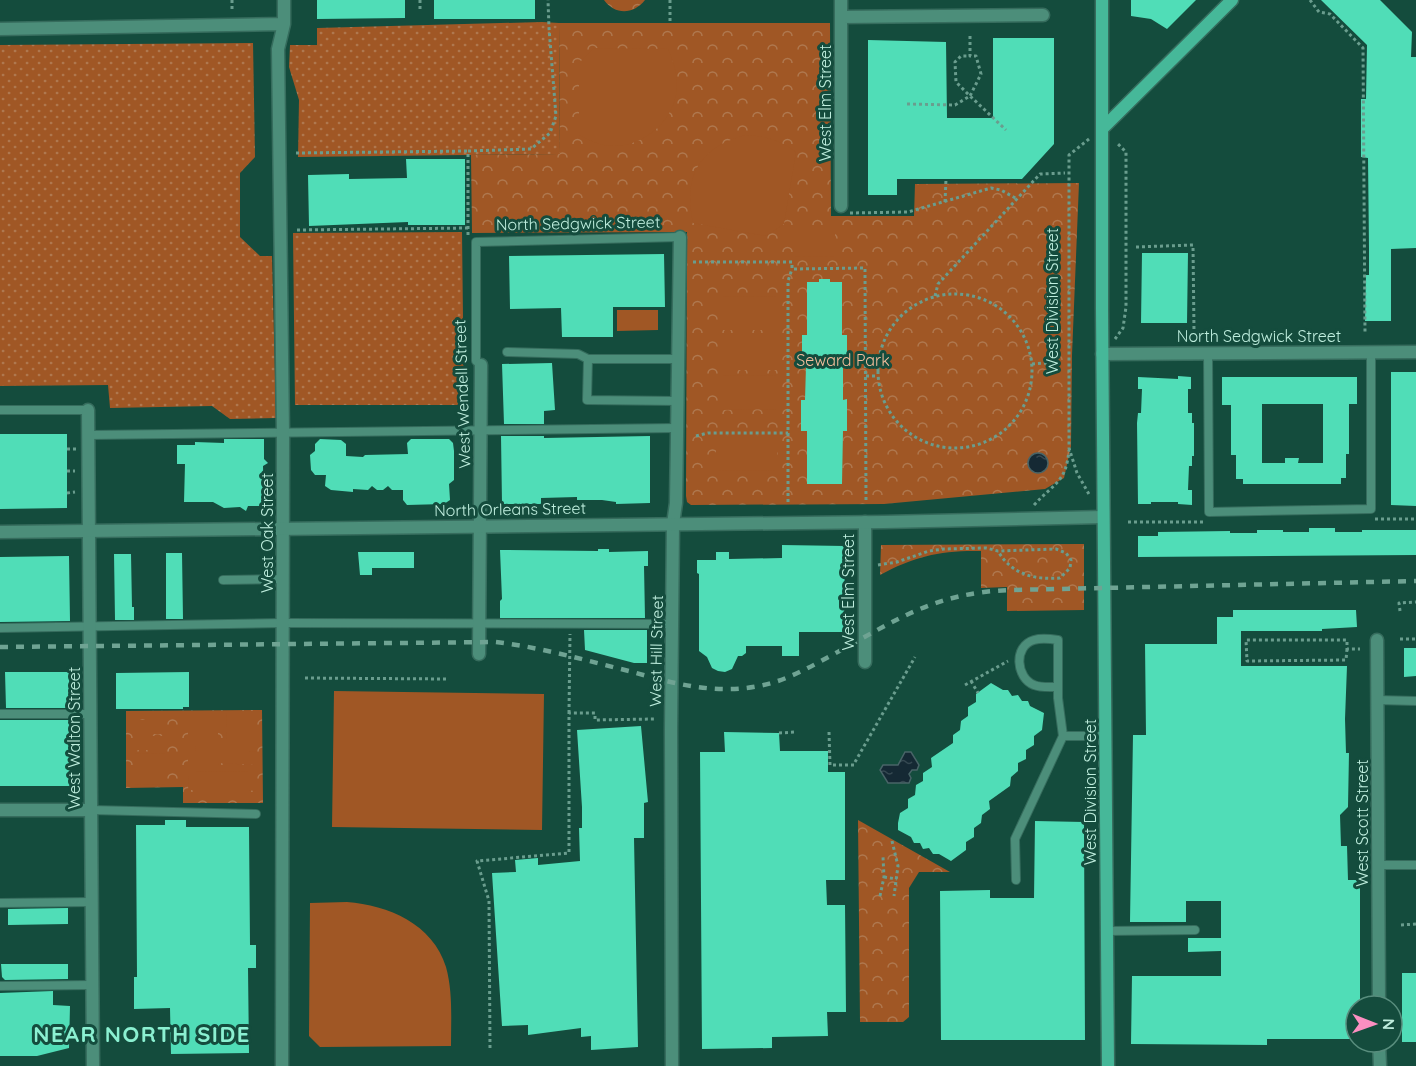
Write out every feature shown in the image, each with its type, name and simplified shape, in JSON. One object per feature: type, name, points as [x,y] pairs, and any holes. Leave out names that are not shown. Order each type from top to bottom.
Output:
[{"type":"main road","name":"West Division Street","points":[[1102,0],[1102,354],[1108,1066]]},
{"type":"main road","points":[[1103,128],[1232,0]]},
{"type":"street","name":"West Oak Street","points":[[282,1066],[284,433],[278,49],[284,24],[284,0]]},
{"type":"street","name":"West Elm Street","points":[[841,0],[841,206]]},
{"type":"street","points":[[841,17],[1044,15]]},
{"type":"street","points":[[0,29],[284,24]]},
{"type":"street","name":"West Hill Street","points":[[672,1066],[672,624],[680,237]]},
{"type":"street","name":"North Sedgwick Street","points":[[1102,354],[1416,352]]},
{"type":"street","name":"West Wendell Street","points":[[480,654],[481,365]]},
{"type":"street","name":"West Walton Street","points":[[88,410],[93,1066]]},
{"type":"street","name":"North Orleans Street","points":[[0,532],[1103,518]]},
{"type":"street","name":"West Elm Street","points":[[864,522],[865,662]]},
{"type":"street","name":"West Scott Street","points":[[1377,640],[1379,994]]},
{"type":"street","points":[[0,810],[91,810]]},
{"type":"lane","name":"North Sedgwick Street","points":[[476,242],[680,237]]},
{"type":"lane","name":"West Wendell Street","points":[[476,242],[476,361],[481,365]]},
{"type":"lane","points":[[507,352],[578,354],[588,359],[678,359]]},
{"type":"lane","points":[[1208,353],[1209,512],[1371,509],[1371,352]]},
{"type":"lane","points":[[588,359],[588,400],[678,401]]},
{"type":"lane","points":[[0,410],[88,410]]},
{"type":"lane","points":[[89,435],[677,428]]},
{"type":"lane","points":[[223,580],[283,579]]},
{"type":"lane","points":[[0,628],[283,623],[672,624]]},
{"type":"lane","points":[[1016,880],[1015,839],[1063,736],[1058,687],[1058,640],[1035,639],[1027,643],[1021,651],[1019,660],[1020,670],[1026,680],[1042,687],[1058,687]]},
{"type":"lane","points":[[1377,700],[1416,700]]},
{"type":"lane","points":[[0,714],[91,714]]},
{"type":"lane","points":[[1063,736],[1106,736]]},
{"type":"lane","points":[[91,810],[256,814]]},
{"type":"lane","points":[[1378,865],[1416,865]]},
{"type":"lane","points":[[0,903],[92,902]]},
{"type":"lane","points":[[1107,932],[1195,930]]},
{"type":"lane","points":[[0,986],[92,985]]},
{"type":"path","points":[[232,0],[232,11]]},
{"type":"path","points":[[420,0],[420,10]]},
{"type":"path","points":[[296,153],[531,149],[550,133],[556,116],[548,0]]},
{"type":"path","points":[[670,0],[670,22]]},
{"type":"path","points":[[1310,0],[1319,12],[1330,14],[1363,48],[1365,332]]},
{"type":"path","points":[[970,36],[970,56]]},
{"type":"path","points":[[907,104],[955,105],[970,96],[981,74],[976,56],[961,56],[956,62],[956,82],[970,96],[1006,130]]},
{"type":"path","points":[[1102,354],[1124,328],[1126,307],[1126,152],[1103,128]]},
{"type":"path","name":"West Division Street","points":[[1103,128],[1069,155],[1069,448],[1077,473],[1103,518]]},
{"type":"path","points":[[467,244],[469,228],[468,151]]},
{"type":"path","points":[[934,296],[938,284],[1040,174],[1065,173]]},
{"type":"path","points":[[945,202],[946,179]]},
{"type":"path","points":[[841,206],[841,213],[908,212],[991,188],[1001,190],[1017,199]]},
{"type":"path","points":[[297,230],[469,228]]},
{"type":"path","points":[[1136,247],[1193,245],[1194,331]]},
{"type":"path","points":[[693,262],[792,262],[788,281],[788,502]]},
{"type":"path","points":[[792,269],[865,268],[866,502]]},
{"type":"path","points":[[957,294],[979,297],[999,308],[1016,323],[1027,342],[1032,364],[1030,389],[1016,417],[1005,430],[984,442],[961,448],[937,446],[914,437],[896,421],[884,400],[878,376],[879,358],[892,326],[911,308],[934,296],[957,294]]},
{"type":"path","points":[[1032,364],[1060,362]]},
{"type":"path","points":[[866,376],[878,376]]},
{"type":"path","points":[[696,436],[708,433],[788,433]]},
{"type":"path","points":[[67,448],[76,448]]},
{"type":"path","points":[[1021,519],[1048,490],[1061,480],[1068,464],[1069,448]]},
{"type":"path","points":[[67,471],[75,471]]},
{"type":"path","points":[[67,493],[75,492]]},
{"type":"path","points":[[864,565],[884,565],[944,549],[986,548],[998,551],[1056,549],[1066,553],[1071,560],[1070,568],[1060,578],[1035,577],[1009,566],[998,551]]},
{"type":"path","points":[[1400,611],[1399,603],[1416,602]]},
{"type":"path","points":[[489,1048],[489,901],[477,861],[569,853],[570,623]]},
{"type":"path","points":[[1400,639],[1416,639]]},
{"type":"path","points":[[1246,640],[1347,640],[1347,649],[1346,660],[1246,661],[1246,640]]},
{"type":"path","points":[[1347,649],[1360,650]]},
{"type":"path","points":[[829,732],[830,765],[855,763],[915,657]]},
{"type":"path","points":[[966,685],[989,672]]},
{"type":"path","points":[[305,678],[447,679]]},
{"type":"path","points":[[972,681],[978,693]]},
{"type":"path","points":[[569,713],[595,713],[595,720],[655,719]]},
{"type":"path","points":[[779,733],[796,732]]},
{"type":"path","points":[[892,842],[896,853],[897,879],[894,896]]},
{"type":"path","points":[[880,896],[884,877],[884,857]]},
{"type":"path","points":[[884,877],[897,879]]},
{"type":"path","points":[[1401,925],[1416,924]]},
{"type":"green space","points":[[604,0],[645,0],[630,11],[619,11]]},
{"type":"green space","points":[[559,23],[560,154],[298,157],[299,100],[289,67],[290,45],[317,45],[317,28]]},
{"type":"green space","name":"Seward Park","points":[[559,23],[830,23],[831,216],[914,216],[915,184],[1079,183],[1071,446],[1064,478],[1045,489],[884,504],[691,505],[687,502],[687,232],[472,233],[471,155],[560,154]]},
{"type":"green space","points":[[253,43],[255,157],[240,173],[240,237],[260,256],[272,256],[276,418],[230,419],[212,406],[110,408],[108,385],[0,386],[0,45]]},
{"type":"green space","points":[[594,48],[668,49],[676,76],[676,97],[666,119],[658,128],[637,141],[614,146],[596,143],[579,135],[579,63]]},
{"type":"green space","points":[[745,135],[772,139],[796,152],[784,224],[766,236],[693,223],[690,191],[698,166],[716,148]]},
{"type":"green space","points":[[462,232],[464,405],[295,405],[293,233]]},
{"type":"green space","points":[[795,233],[835,233],[835,256],[795,257]]},
{"type":"green space","points":[[778,296],[778,330],[721,330],[721,297]]},
{"type":"green space","points":[[617,310],[658,310],[658,330],[617,331]]},
{"type":"green space","points":[[721,336],[778,336],[778,370],[721,370]]},
{"type":"green space","points":[[778,375],[778,409],[721,410],[721,376]]},
{"type":"green space","points":[[716,436],[777,436],[777,470],[716,471]]},
{"type":"green space","points":[[1084,544],[1084,610],[1007,611],[1007,587],[981,588],[981,551],[941,553],[905,563],[880,575],[881,545]]},
{"type":"green space","points":[[334,691],[544,694],[542,830],[332,827]]},
{"type":"green space","points":[[262,710],[263,803],[183,803],[183,787],[126,788],[126,711]]},
{"type":"green space","points":[[188,713],[218,713],[218,727],[188,727]]},
{"type":"green space","points":[[227,713],[256,713],[256,727],[226,727]]},
{"type":"green space","points":[[134,720],[164,720],[164,734],[134,734]]},
{"type":"green space","points":[[188,732],[218,732],[218,739],[226,739],[227,732],[256,732],[256,746],[249,746],[249,751],[256,752],[256,765],[219,763],[218,765],[188,765],[188,751],[195,751],[196,746],[188,746]]},
{"type":"green space","points":[[135,736],[164,736],[164,750],[135,750]]},
{"type":"green space","points":[[135,753],[165,754],[165,767],[135,767]]},
{"type":"green space","points":[[135,771],[165,771],[165,785],[135,784]]},
{"type":"green space","points":[[196,771],[249,772],[249,777],[256,777],[256,790],[249,791],[249,796],[196,796],[196,790],[188,790],[189,776],[196,776]]},
{"type":"green space","points":[[858,820],[950,872],[919,872],[909,888],[909,1017],[903,1022],[860,1022]]},
{"type":"green space","points":[[347,902],[378,907],[393,913],[420,928],[431,939],[440,952],[450,986],[451,1046],[320,1047],[309,1036],[310,903]]},
{"type":"water","points":[[1038,453],[1045,456],[1048,463],[1045,470],[1038,473],[1031,470],[1028,463],[1031,456]]},
{"type":"water","points":[[905,752],[911,752],[919,765],[917,770],[912,770],[909,774],[911,778],[909,783],[888,783],[880,770],[883,765],[898,765]]},
{"type":"building","points":[[317,0],[405,0],[405,18],[317,19]]},
{"type":"building","points":[[434,0],[535,0],[535,19],[434,19]]},
{"type":"building","points":[[1131,0],[1196,0],[1167,29],[1151,19],[1131,16]]},
{"type":"building","points":[[1321,0],[1380,0],[1412,32],[1411,57],[1416,57],[1416,248],[1391,249],[1391,321],[1365,321],[1366,275],[1369,275],[1368,158],[1361,157],[1361,99],[1366,99],[1367,45]]},
{"type":"building","points":[[993,38],[1054,38],[1054,144],[1022,179],[897,179],[897,195],[868,195],[868,40],[946,42],[947,118],[993,118]]},
{"type":"building","points":[[406,159],[465,159],[465,225],[408,225],[408,222],[309,226],[308,175],[349,174],[349,179],[407,178]]},
{"type":"building","points":[[1142,253],[1188,253],[1187,323],[1141,323]]},
{"type":"building","points":[[664,254],[665,307],[613,307],[613,337],[562,337],[561,308],[510,309],[509,256]]},
{"type":"building","points":[[819,279],[842,282],[842,335],[847,335],[847,366],[843,366],[843,400],[847,399],[847,431],[843,431],[842,484],[807,484],[807,431],[801,431],[801,400],[805,400],[806,366],[802,366],[802,335],[807,335],[807,282],[819,282]]},
{"type":"building","points":[[552,363],[555,410],[544,411],[544,424],[504,424],[502,364]]},
{"type":"building","points":[[1391,372],[1416,372],[1416,506],[1391,505]]},
{"type":"building","points":[[1178,376],[1191,377],[1191,389],[1188,389],[1188,413],[1192,413],[1192,423],[1194,423],[1194,456],[1192,456],[1192,466],[1189,466],[1188,490],[1192,490],[1192,505],[1178,504],[1178,502],[1138,504],[1137,423],[1138,413],[1141,413],[1142,389],[1138,389],[1138,377],[1178,379]]},
{"type":"building","points":[[1222,377],[1357,377],[1357,404],[1349,404],[1349,454],[1346,454],[1346,478],[1341,478],[1341,484],[1243,484],[1243,479],[1236,479],[1236,455],[1231,455],[1231,405],[1222,405]],"holes":[[[1262,404],[1323,404],[1323,463],[1298,463],[1299,458],[1285,458],[1285,463],[1262,463]]]},
{"type":"building","points":[[0,434],[67,434],[67,508],[0,509]]},
{"type":"building","points":[[501,436],[544,436],[544,438],[650,436],[650,503],[616,504],[616,502],[602,500],[577,500],[577,497],[541,498],[541,504],[502,504]]},
{"type":"building","points":[[224,439],[264,439],[264,459],[268,463],[263,466],[264,506],[248,506],[246,511],[240,507],[224,508],[213,502],[184,502],[185,464],[177,464],[177,445],[195,445],[195,442],[224,443]]},
{"type":"building","points":[[320,439],[341,440],[346,444],[346,456],[363,457],[365,455],[408,454],[407,443],[411,439],[449,439],[453,443],[454,451],[454,480],[449,484],[450,500],[444,504],[407,505],[403,500],[403,490],[392,490],[388,486],[383,490],[377,490],[372,486],[368,490],[353,489],[353,492],[331,490],[325,486],[326,475],[315,475],[311,470],[310,455],[315,451],[315,444]]},
{"type":"building","points":[[1309,528],[1335,528],[1335,532],[1416,530],[1416,555],[1138,557],[1138,536],[1158,536],[1158,532],[1257,533],[1257,530],[1283,530],[1283,532],[1309,532]]},
{"type":"building","points":[[782,545],[845,546],[844,632],[799,632],[799,656],[782,656],[782,646],[746,646],[746,653],[738,656],[732,669],[725,672],[712,668],[707,657],[699,651],[697,560],[716,560],[716,552],[729,552],[729,559],[782,558]]},
{"type":"building","points":[[598,549],[609,549],[609,552],[648,551],[648,566],[644,566],[645,618],[500,618],[502,599],[500,550],[598,551]]},
{"type":"building","points":[[358,552],[414,552],[414,568],[372,568],[372,575],[360,575]]},
{"type":"building","points":[[166,553],[182,553],[183,619],[166,619]]},
{"type":"building","points":[[114,554],[131,554],[134,620],[115,620]]},
{"type":"building","points":[[69,556],[70,621],[0,622],[0,557]]},
{"type":"building","points":[[1233,610],[1356,610],[1357,627],[1322,629],[1322,631],[1241,631],[1241,666],[1347,666],[1345,719],[1346,753],[1349,753],[1348,807],[1340,815],[1341,846],[1347,846],[1348,880],[1360,880],[1360,994],[1344,994],[1344,1039],[1267,1039],[1267,1045],[1131,1044],[1132,976],[1221,976],[1221,951],[1188,952],[1188,938],[1221,938],[1221,901],[1186,901],[1186,922],[1130,922],[1133,735],[1146,735],[1145,644],[1217,644],[1217,617],[1233,617]]},
{"type":"building","points":[[584,630],[647,630],[647,663],[634,663],[585,650]]},
{"type":"building","points":[[1404,648],[1416,648],[1416,676],[1404,677]]},
{"type":"building","points":[[5,672],[69,672],[70,708],[6,708]]},
{"type":"building","points":[[189,672],[189,707],[183,707],[183,709],[116,709],[116,673]]},
{"type":"building","points":[[991,683],[1003,690],[1008,690],[1012,696],[1018,695],[1022,701],[1028,701],[1030,706],[1044,713],[1042,730],[1034,736],[1034,745],[1026,750],[1026,759],[1018,763],[1018,771],[1011,777],[1010,786],[989,801],[990,809],[982,815],[981,823],[974,828],[974,837],[966,842],[966,850],[951,861],[939,854],[933,854],[929,848],[923,849],[920,843],[914,843],[911,837],[898,830],[900,813],[908,808],[908,799],[915,795],[916,785],[923,781],[923,773],[932,767],[931,758],[953,743],[953,735],[960,730],[961,721],[968,716],[968,707],[976,702],[976,694]]},
{"type":"building","points":[[0,720],[70,720],[70,786],[0,786]]},
{"type":"building","points":[[641,726],[648,802],[644,803],[644,838],[634,838],[638,1047],[591,1050],[591,1036],[581,1037],[581,1028],[528,1035],[528,1025],[502,1026],[492,873],[516,872],[515,860],[538,858],[538,865],[580,861],[579,828],[582,828],[582,807],[577,730]]},
{"type":"building","points":[[724,732],[779,733],[780,751],[828,751],[828,772],[845,772],[845,880],[826,880],[827,905],[845,905],[846,1012],[827,1012],[828,1036],[772,1037],[772,1048],[702,1049],[700,752],[725,752]]},
{"type":"building","points":[[165,820],[186,820],[186,827],[249,827],[250,945],[256,945],[256,968],[248,968],[249,1053],[171,1054],[170,1008],[134,1009],[134,977],[137,977],[136,825],[165,825]]},
{"type":"building","points":[[1035,821],[1084,822],[1085,1040],[941,1040],[940,891],[990,890],[990,898],[1034,898]]},
{"type":"building","points":[[68,908],[68,924],[8,925],[8,909]]},
{"type":"building","points":[[1,964],[68,964],[68,979],[5,980],[2,977]]},
{"type":"building","points":[[1402,973],[1416,973],[1416,1042],[1404,1042],[1404,994],[1402,994]]},
{"type":"building","points":[[53,991],[53,1005],[70,1006],[69,1048],[37,1056],[0,1056],[0,993]]},
{"type":"railway","points":[[0,647],[495,642],[562,654],[677,683],[726,689],[759,686],[779,681],[918,610],[961,596],[985,592],[1416,581]]},
{"type":"district","name":"NEAR NORTH SIDE","points":[[142,1034]]}]
